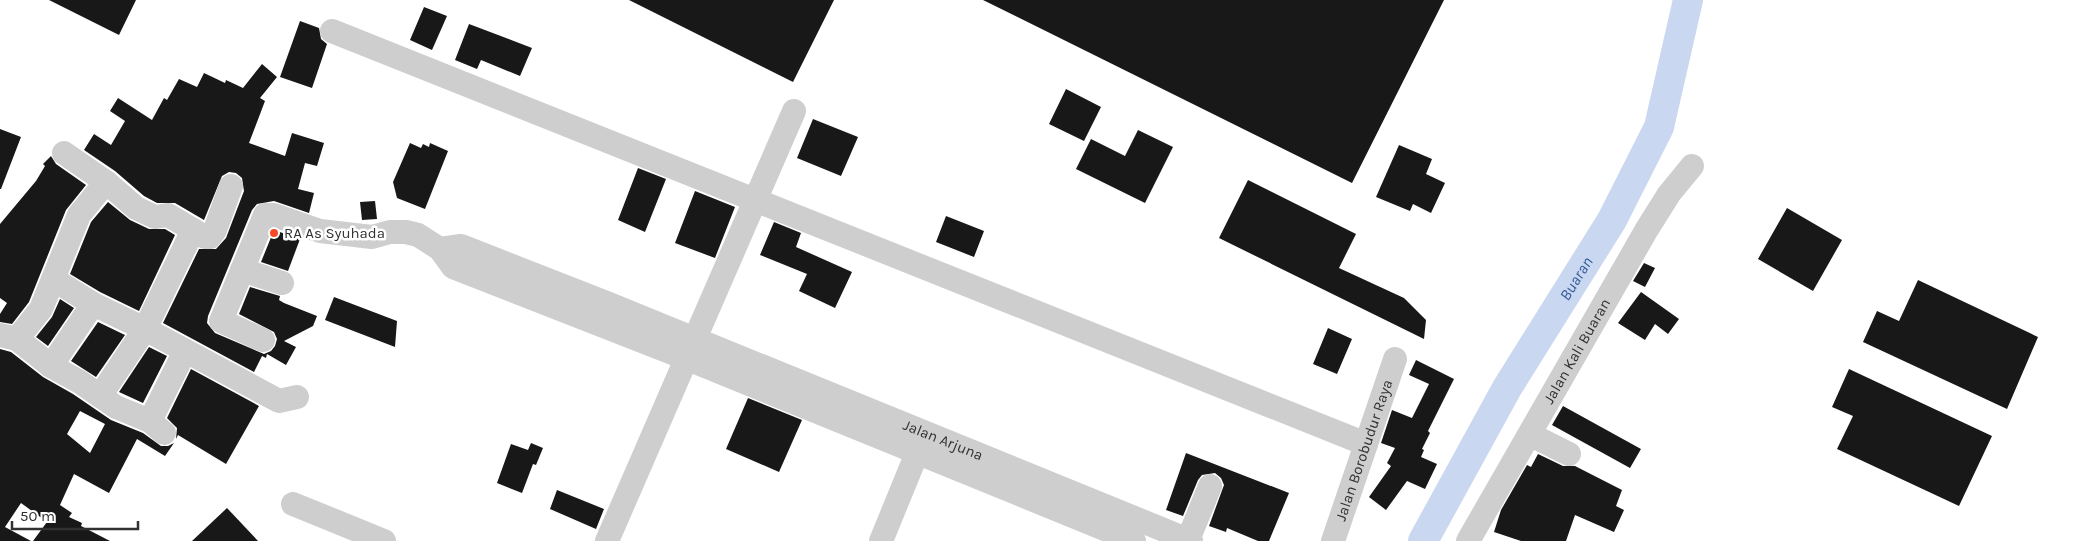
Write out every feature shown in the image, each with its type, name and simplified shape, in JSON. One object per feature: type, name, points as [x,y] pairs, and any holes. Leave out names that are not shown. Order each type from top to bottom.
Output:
[{"type":"street","points":[[332,31],[1366,444]]},
{"type":"street","points":[[607,541],[794,110]]},
{"type":"street","points":[[64,153],[106,182],[136,208],[154,217],[168,215],[205,237],[210,236],[215,230],[231,186]]},
{"type":"street","name":"Jalan Kali Buaran","points":[[1468,541],[1647,229],[1669,194],[1692,166]]},
{"type":"street","points":[[106,182],[79,215],[41,310],[8,337],[116,407],[157,427],[185,351]]},
{"type":"street","points":[[263,340],[221,320],[265,216],[274,216],[320,231],[372,237],[390,232],[406,232],[418,235],[440,249],[453,267],[601,326],[691,350]]},
{"type":"street","points":[[100,396],[145,328],[193,230]]},
{"type":"street","points":[[440,249],[461,246],[609,304],[691,350]]},
{"type":"street","points":[[242,270],[282,283]]},
{"type":"street","points":[[54,279],[93,304],[145,328],[279,401],[297,397]]},
{"type":"street","points":[[51,366],[93,304]]},
{"type":"street","points":[[601,326],[609,304]]},
{"type":"street","name":"Jalan Arjuna","points":[[691,350],[1109,520],[1190,540]]},
{"type":"street","name":"Jalan Borobudur Raya","points":[[1333,541],[1395,359]]},
{"type":"street","name":"Jalan Arjuna","points":[[828,405],[917,453],[949,454]]},
{"type":"street","points":[[1530,435],[1569,454]]},
{"type":"street","points":[[881,541],[917,453]]},
{"type":"street","points":[[1190,540],[1210,486]]},
{"type":"street","points":[[293,504],[384,541]]},
{"type":"street","name":"Jalan Arjuna","points":[[1109,520],[1134,541]]},
{"type":"building","points":[[49,0],[136,0],[119,35]]},
{"type":"building","points":[[629,0],[834,0],[793,82]]},
{"type":"building","points":[[983,0],[1444,0],[1352,183]]},
{"type":"building","points":[[424,7],[447,16],[432,50],[410,40]]},
{"type":"building","points":[[300,21],[319,28],[321,39],[327,44],[312,88],[280,77]]},
{"type":"building","points":[[469,24],[532,48],[520,76],[481,60],[477,69],[455,60]]},
{"type":"building","points":[[262,64],[277,77],[260,98],[265,101],[249,143],[285,156],[292,133],[324,143],[317,166],[305,163],[298,189],[314,193],[309,213],[274,201],[257,204],[252,210],[208,316],[207,323],[215,333],[264,354],[271,351],[275,346],[277,339],[274,332],[239,314],[250,287],[280,296],[279,300],[284,303],[317,316],[313,326],[284,341],[296,347],[286,365],[267,354],[266,358],[262,356],[254,372],[163,323],[199,249],[216,249],[226,238],[244,191],[242,178],[236,173],[229,172],[222,176],[204,220],[175,203],[157,203],[144,196],[115,171],[84,150],[94,134],[111,145],[125,121],[110,111],[118,98],[152,120],[164,98],[167,100],[179,79],[197,87],[204,73],[225,83],[226,80],[243,88]]},
{"type":"building","points":[[1066,89],[1101,107],[1084,141],[1049,124]]},
{"type":"building","points":[[813,119],[858,137],[841,176],[797,158]]},
{"type":"building","points":[[0,129],[21,137],[1,189],[0,189]]},
{"type":"building","points":[[1138,130],[1173,147],[1145,203],[1076,169],[1091,139],[1125,156]]},
{"type":"building","points":[[410,143],[421,148],[423,144],[429,147],[430,143],[448,151],[425,209],[397,198],[393,182]]},
{"type":"building","points":[[1399,145],[1432,159],[1426,174],[1445,183],[1431,213],[1413,204],[1410,211],[1376,197]]},
{"type":"building","points":[[51,156],[56,164],[86,185],[66,210],[29,302],[12,324],[0,322],[0,314],[7,303],[0,298],[0,224],[36,181],[45,166],[43,164]]},
{"type":"building","points":[[638,168],[666,179],[645,232],[618,220]]},
{"type":"building","points":[[1248,180],[1356,234],[1339,268],[1404,298],[1426,320],[1424,339],[1219,238]]},
{"type":"building","points":[[695,191],[735,207],[715,258],[675,243]]},
{"type":"building","points":[[375,201],[377,219],[362,220],[360,202]]},
{"type":"building","points":[[108,202],[130,220],[149,229],[165,229],[175,235],[139,311],[100,292],[70,274],[91,222]]},
{"type":"building","points":[[1787,208],[1842,240],[1813,291],[1758,259]]},
{"type":"building","points":[[946,216],[984,231],[974,257],[936,242]]},
{"type":"building","points":[[774,222],[801,233],[796,247],[852,272],[835,308],[799,291],[807,274],[760,255]]},
{"type":"building","points":[[274,230],[300,239],[288,271],[261,262]]},
{"type":"building","points":[[1644,263],[1655,268],[1645,287],[1633,281]]},
{"type":"building","points":[[1918,280],[2038,337],[2007,409],[1863,342],[1877,311],[1899,321]]},
{"type":"building","points":[[1641,292],[1679,319],[1668,334],[1655,324],[1645,340],[1618,323]]},
{"type":"building","points":[[334,297],[397,321],[395,347],[325,320]]},
{"type":"building","points":[[60,299],[74,308],[48,346],[36,337],[52,317]]},
{"type":"building","points":[[98,322],[125,335],[96,377],[71,361]]},
{"type":"building","points":[[1328,328],[1352,339],[1337,374],[1313,364]]},
{"type":"building","points":[[149,347],[167,356],[143,403],[119,392]]},
{"type":"building","points":[[0,349],[11,352],[43,377],[73,394],[111,420],[143,433],[161,446],[168,446],[174,443],[165,456],[137,439],[109,493],[74,474],[60,505],[72,513],[69,517],[82,523],[81,526],[110,541],[33,541],[47,522],[21,503],[5,527],[31,541],[0,541]],"holes":[[[80,411],[105,424],[90,453],[67,434]]]},
{"type":"building","points":[[1416,360],[1454,379],[1428,431],[1430,433],[1422,449],[1424,450],[1421,457],[1437,464],[1425,489],[1407,481],[1386,510],[1369,497],[1391,466],[1387,463],[1395,448],[1381,443],[1392,410],[1412,418],[1429,384],[1409,375]]},
{"type":"building","points":[[191,369],[259,406],[226,464],[178,435],[176,439],[177,428],[167,418]]},
{"type":"building","points":[[1849,369],[1992,436],[1959,506],[1837,449],[1853,416],[1832,407]]},
{"type":"building","points":[[748,398],[802,420],[779,472],[726,449]]},
{"type":"building","points":[[1563,406],[1641,449],[1630,468],[1552,425]]},
{"type":"building","points":[[531,443],[543,448],[536,465],[533,464],[522,493],[497,483],[511,444],[528,450]]},
{"type":"building","points":[[1186,453],[1289,493],[1269,541],[1258,541],[1227,528],[1226,532],[1209,526],[1224,485],[1221,478],[1215,473],[1202,475],[1198,480],[1183,516],[1166,510]]},
{"type":"building","points":[[1538,454],[1563,466],[1575,466],[1622,490],[1616,506],[1624,510],[1614,532],[1575,515],[1566,541],[1521,541],[1494,532],[1501,510],[1527,465],[1531,467]]},
{"type":"building","points":[[557,490],[604,509],[596,529],[550,509]]},
{"type":"building","points":[[227,508],[258,541],[192,541]]},
{"type":"waterway","name":"Buaran","points":[[1423,541],[1507,388],[1612,220],[1659,127],[1688,0]]},
{"type":"place","name":"RA As Syuhada","points":[[274,233]]}]
